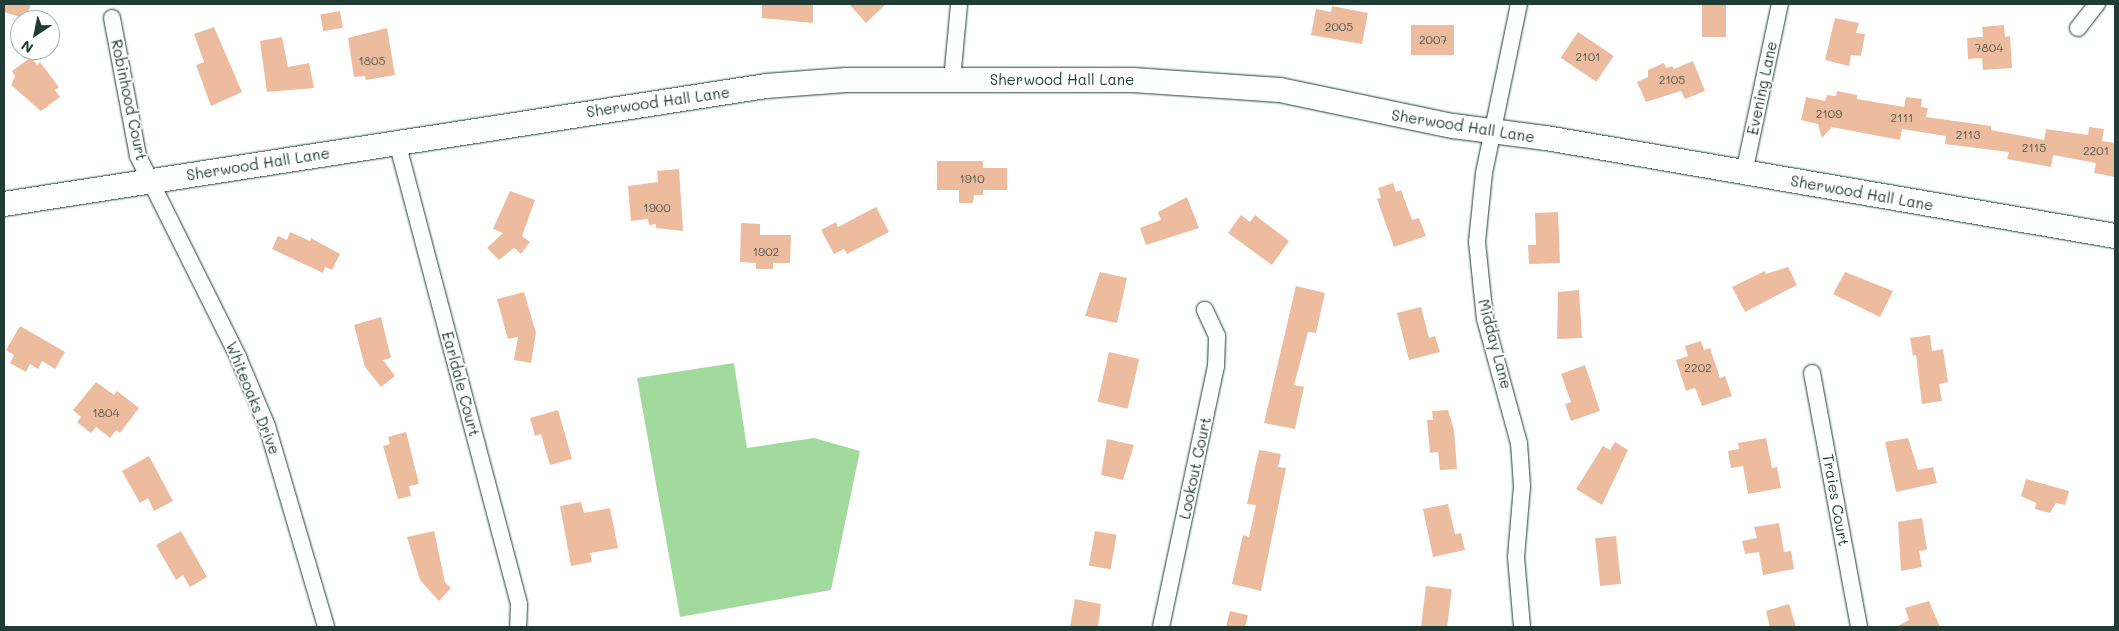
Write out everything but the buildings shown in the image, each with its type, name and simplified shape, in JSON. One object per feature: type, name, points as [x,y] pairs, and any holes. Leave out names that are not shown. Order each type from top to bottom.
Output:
[{"type":"main road","name":"Sherwood Hall Lane","points":[[4,204],[766,86],[846,80],[1132,80],[1240,86],[1492,131],[2115,236]]},
{"type":"street","points":[[952,80],[959,4]]},
{"type":"street","name":"Midday Lane","points":[[1520,4],[1492,131],[1478,214],[1477,269],[1485,319],[1519,443],[1522,486],[1516,557],[1522,627]]},
{"type":"street","name":"Evening Lane","points":[[1744,173],[1780,4]]},
{"type":"street","points":[[2078,28],[2097,4]]},
{"type":"street","name":"Robinhood Court","points":[[112,18],[138,156],[148,181]]},
{"type":"street","name":"Earldale Court","points":[[397,142],[519,604],[518,627]]},
{"type":"street","name":"Whiteoaks Drive","points":[[148,181],[238,356],[267,426],[326,627]]},
{"type":"street","name":"Lookout Court","points":[[1161,627],[1216,368],[1217,336],[1205,310]]},
{"type":"street","name":"Traies Court","points":[[1812,373],[1859,627]]},
{"type":"green space","points":[[734,363],[747,448],[814,438],[860,451],[831,590],[680,617],[637,378]]}]
